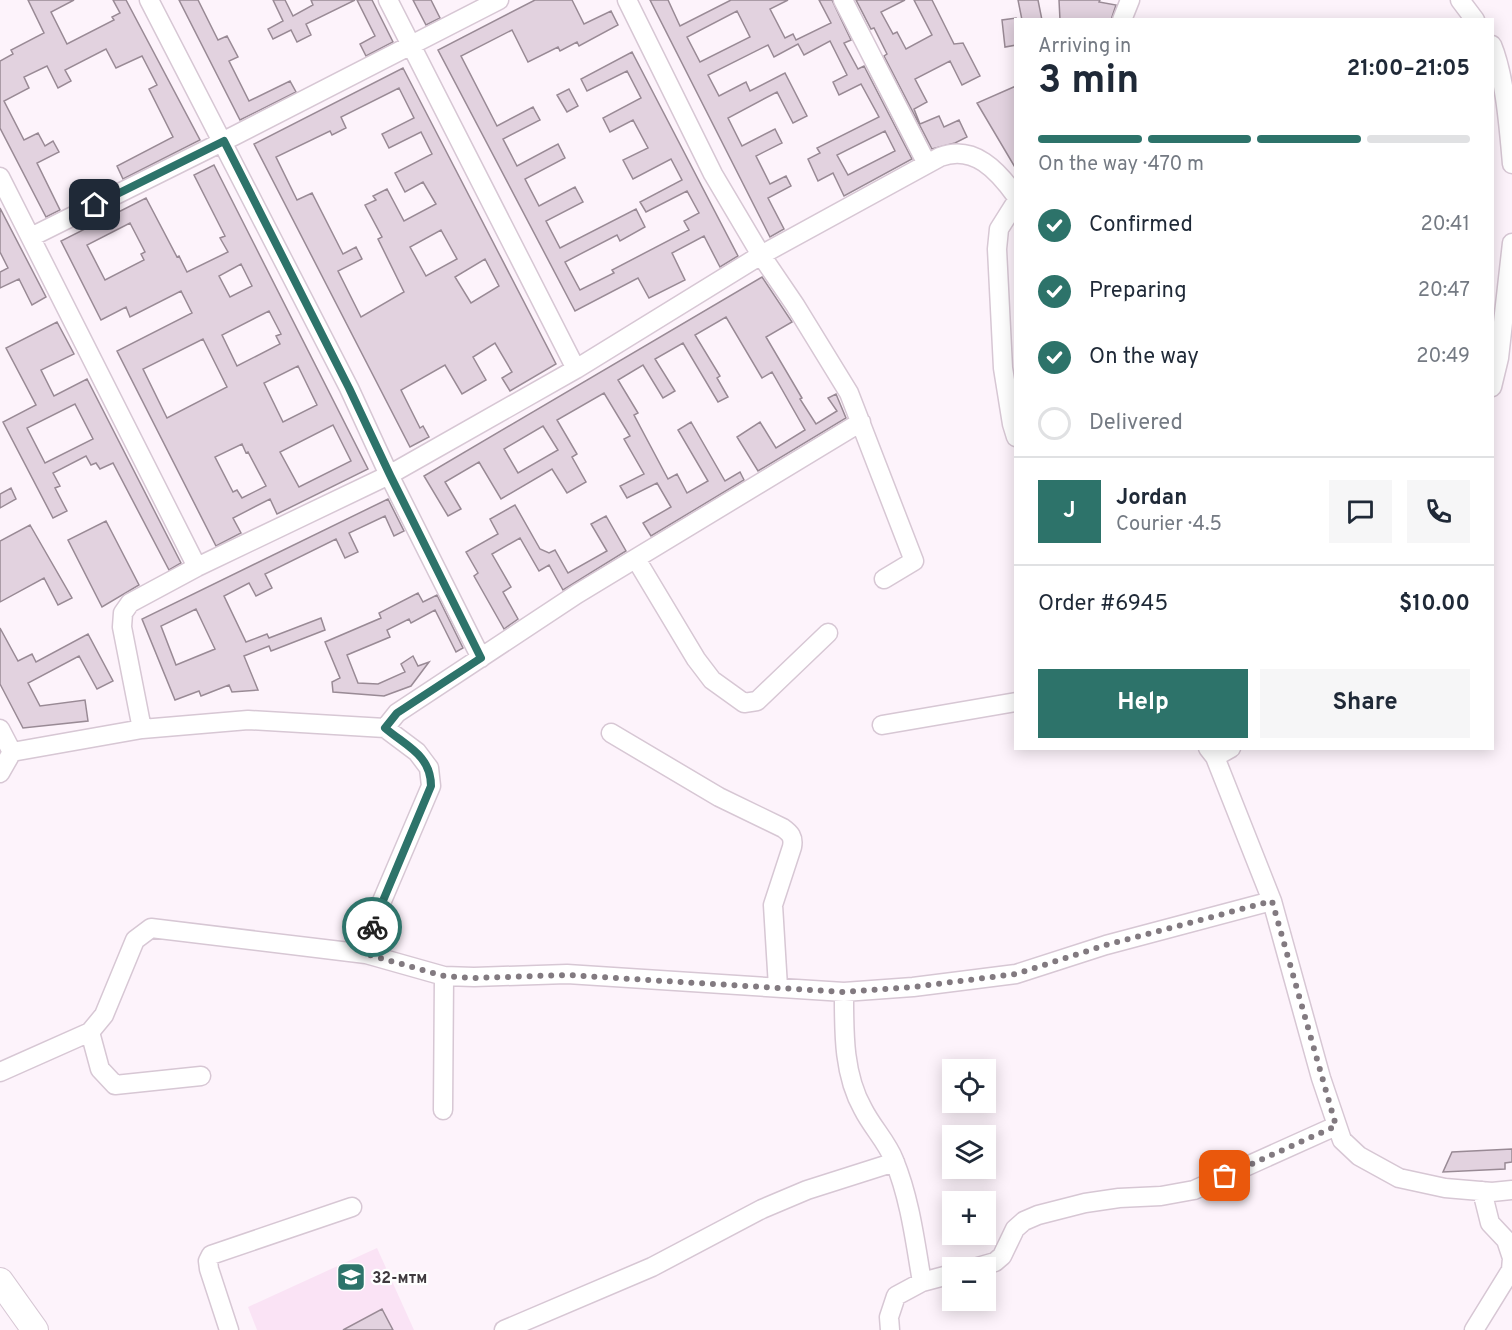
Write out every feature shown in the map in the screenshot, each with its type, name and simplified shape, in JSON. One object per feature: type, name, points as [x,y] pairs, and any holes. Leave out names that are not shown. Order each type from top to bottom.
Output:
[{"type":"main road","points":[[0,1281],[35,1330]]},
{"type":"street","points":[[149,0],[224,141],[349,388],[481,658]]},
{"type":"street","points":[[388,0],[576,369]]},
{"type":"street","points":[[31,237],[499,0]]},
{"type":"street","points":[[627,0],[713,174],[761,255],[849,393],[914,561],[884,579]]},
{"type":"street","points":[[843,0],[927,164]]},
{"type":"street","points":[[1123,18],[1130,0]]},
{"type":"street","points":[[1460,0],[1474,18]]},
{"type":"street","points":[[1494,50],[1498,102],[1512,164]]},
{"type":"street","points":[[142,729],[122,627],[123,614],[130,603],[197,567],[390,475],[576,369],[761,255],[927,164],[950,154],[978,159],[989,164],[1002,176],[1014,193]]},
{"type":"street","points":[[0,177],[197,567]]},
{"type":"street","points":[[1014,205],[999,229],[997,249],[1003,368],[1014,430]]},
{"type":"street","points":[[1494,379],[1499,358],[1512,243]]},
{"type":"street","points":[[385,728],[397,713],[577,594],[861,422]]},
{"type":"street","points":[[636,560],[696,660],[712,680],[744,703],[757,701],[828,633]]},
{"type":"street","points":[[882,725],[1014,702]]},
{"type":"street","points":[[12,752],[142,729],[248,720],[385,728],[417,752],[429,768],[431,786],[373,922],[366,954]]},
{"type":"street","points":[[0,729],[12,752]]},
{"type":"street","points":[[611,733],[719,797],[791,833],[792,847],[773,905],[778,987]]},
{"type":"street","points":[[0,773],[12,752]]},
{"type":"street","points":[[1212,753],[1272,901],[1336,1126],[1342,1140],[1359,1156],[1399,1178],[1445,1188],[1482,1191],[1512,1190]]},
{"type":"street","points":[[0,1072],[90,1032],[104,1015],[135,940],[151,928],[366,954],[444,976],[474,978],[567,975],[844,992],[913,987],[1016,974],[1106,945],[1272,901]]},
{"type":"street","points":[[443,1110],[444,976]]},
{"type":"street","points":[[844,992],[844,1032],[853,1087],[863,1110],[895,1162],[910,1212],[922,1282]]},
{"type":"street","points":[[90,1032],[100,1069],[115,1085],[201,1076]]},
{"type":"street","points":[[996,1261],[1002,1256],[1015,1229],[1024,1221],[1038,1215],[1085,1203],[1119,1198],[1161,1196],[1194,1190],[1336,1126]]},
{"type":"street","points":[[504,1330],[652,1267],[762,1209],[807,1190],[895,1162]]},
{"type":"street","points":[[1474,1330],[1511,1270],[1512,1258],[1506,1240],[1490,1223],[1482,1191]]},
{"type":"street","points":[[229,1330],[209,1269],[208,1261],[211,1255],[352,1207]]},
{"type":"street","points":[[890,1330],[889,1317],[893,1300],[906,1289],[942,1277]]},
{"type":"shaded area","name":"32-мтм","points":[[377,1248],[414,1330],[257,1330],[248,1307]]},
{"type":"building","points":[[28,0],[74,0],[51,12],[67,44],[114,20],[112,17],[120,13],[113,0],[126,0],[200,140],[123,179],[117,166],[173,137],[149,89],[157,85],[142,56],[116,68],[106,49],[65,70],[71,81],[58,88],[47,66],[24,77],[29,88],[4,101],[24,140],[38,133],[45,146],[53,141],[59,152],[37,163],[60,210],[46,217],[0,128],[0,61],[13,54],[11,50],[44,33]]},
{"type":"building","points":[[179,0],[198,0],[218,40],[227,36],[238,57],[229,61],[249,101],[290,81],[296,92],[240,120]]},
{"type":"building","points":[[273,0],[285,0],[293,16],[313,5],[311,0],[355,0],[306,24],[311,35],[297,42],[291,30],[273,39],[268,29],[283,21]]},
{"type":"building","points":[[357,0],[372,0],[393,42],[366,56],[360,44],[375,36]]},
{"type":"building","points":[[413,0],[431,0],[440,18],[426,25]]},
{"type":"building","points":[[535,0],[572,0],[584,24],[611,11],[618,25],[579,46],[577,42],[560,51],[558,47],[528,62],[512,30],[461,56],[497,126],[533,107],[540,120],[503,139],[517,166],[558,144],[565,158],[525,179],[539,206],[575,187],[583,202],[546,221],[560,248],[636,209],[645,227],[620,241],[617,235],[565,262],[580,290],[614,273],[612,270],[689,230],[684,221],[699,213],[687,191],[646,212],[640,202],[682,180],[671,159],[633,179],[623,160],[648,148],[633,120],[610,132],[603,118],[641,98],[627,71],[587,91],[581,79],[632,52],[738,256],[720,267],[704,236],[672,253],[685,280],[649,298],[638,278],[575,311],[438,50]]},
{"type":"building","points":[[650,0],[668,0],[680,26],[731,0],[788,0],[770,9],[785,38],[793,34],[796,40],[831,23],[819,0],[832,0],[851,40],[844,43],[858,69],[864,66],[912,159],[844,196],[833,173],[818,181],[808,159],[820,153],[817,148],[879,117],[861,84],[839,95],[833,82],[847,75],[830,41],[804,55],[798,44],[774,57],[768,45],[708,75],[719,96],[746,82],[750,91],[785,73],[807,116],[793,123],[777,92],[728,118],[742,146],[775,129],[782,143],[756,156],[770,184],[786,176],[791,186],[768,198],[784,229],[770,237]],"holes":[[[737,11],[750,37],[700,62],[687,37]],[[885,131],[895,151],[848,175],[837,155]]]},
{"type":"building","points":[[856,0],[905,0],[881,12],[893,34],[897,32],[906,49],[932,35],[914,0],[932,0],[954,44],[963,43],[980,76],[962,85],[950,61],[915,79],[927,102],[914,109],[920,124],[939,116],[944,127],[959,120],[967,137],[932,149],[884,56],[887,54],[874,28],[871,29]]},
{"type":"building","points":[[1018,0],[1038,0],[1042,18],[1022,18]]},
{"type":"building","points":[[1059,0],[1100,0],[1099,2],[1116,5],[1112,18],[1060,18]]},
{"type":"building","points":[[1014,18],[1014,45],[1005,47],[1002,20]]},
{"type":"building","points":[[403,68],[556,364],[510,391],[502,378],[512,372],[495,343],[473,357],[486,380],[462,394],[445,365],[401,390],[420,428],[423,426],[429,437],[410,447],[254,144]],"holes":[[[399,88],[414,118],[382,134],[389,148],[421,132],[432,154],[395,173],[405,192],[423,182],[436,204],[404,221],[387,189],[373,196],[376,200],[365,205],[382,237],[378,239],[404,292],[361,317],[338,271],[362,259],[356,247],[343,254],[312,193],[297,200],[276,157],[330,131],[332,135],[346,128],[341,117]],[[441,230],[457,259],[426,276],[410,247]],[[485,259],[499,286],[471,303],[455,277]]]},
{"type":"building","points":[[1014,87],[1014,166],[977,103]]},
{"type":"building","points":[[569,89],[578,106],[567,112],[557,95]]},
{"type":"building","points":[[214,165],[368,469],[277,514],[270,499],[233,518],[241,533],[216,546],[117,351],[192,313],[181,291],[130,317],[126,307],[101,320],[61,241],[146,198],[187,272],[228,252],[220,238],[225,236],[194,175]],"holes":[[[130,223],[145,252],[141,254],[144,260],[105,280],[87,245]],[[241,264],[252,286],[230,297],[219,276]],[[269,311],[281,334],[276,336],[280,344],[237,366],[222,335]],[[203,339],[227,387],[167,418],[143,369]],[[298,366],[317,405],[283,422],[264,383]],[[333,425],[351,461],[299,487],[280,452]],[[242,444],[266,486],[242,498],[237,490],[233,492],[215,457]]]},
{"type":"building","points":[[0,208],[46,297],[32,305],[19,279],[0,288],[0,272],[8,268],[0,252]]},
{"type":"building","points":[[762,277],[792,322],[766,337],[802,398],[800,399],[816,424],[837,411],[828,398],[836,394],[846,418],[758,471],[737,437],[760,422],[776,448],[805,430],[772,372],[762,378],[726,317],[695,335],[720,376],[717,378],[728,397],[718,402],[683,343],[655,359],[675,391],[663,398],[643,365],[618,380],[638,413],[634,415],[668,479],[677,474],[687,493],[708,481],[678,430],[691,422],[725,481],[740,472],[744,480],[651,536],[643,523],[671,507],[657,483],[627,498],[620,486],[644,474],[624,439],[630,436],[604,393],[557,420],[577,454],[572,457],[586,482],[567,493],[552,469],[501,499],[479,462],[445,482],[461,509],[448,516],[424,476]],"holes":[[[543,426],[558,450],[518,473],[504,449]]]},
{"type":"building","points":[[57,322],[74,354],[41,370],[54,396],[87,379],[181,563],[169,570],[113,463],[100,469],[96,463],[91,465],[86,456],[53,473],[60,486],[55,488],[67,511],[53,518],[3,422],[36,405],[6,348]],"holes":[[[75,404],[93,439],[45,463],[27,428]]]},
{"type":"building","points":[[11,488],[16,499],[0,508],[0,494]]},
{"type":"building","points":[[388,499],[404,531],[394,536],[385,516],[349,533],[358,552],[345,558],[336,539],[265,574],[272,588],[256,596],[249,583],[224,596],[246,642],[267,634],[269,638],[321,618],[325,630],[271,651],[269,646],[244,656],[258,690],[232,692],[229,685],[201,696],[199,691],[175,700],[142,619]],"holes":[[[196,609],[215,649],[176,665],[161,626]]]},
{"type":"building","points":[[515,505],[540,549],[549,553],[555,550],[568,573],[607,551],[591,524],[606,516],[626,551],[563,590],[549,565],[539,571],[520,538],[492,554],[511,587],[503,592],[518,619],[504,629],[474,576],[478,573],[466,552],[498,534],[490,519]]},
{"type":"building","points":[[106,521],[139,585],[102,607],[68,540]]},
{"type":"building","points":[[30,525],[72,598],[58,605],[44,578],[0,602],[0,541]]},
{"type":"building","points":[[418,593],[423,602],[437,595],[463,648],[456,652],[435,610],[411,623],[409,619],[387,630],[390,637],[347,655],[358,683],[378,684],[405,672],[401,664],[413,656],[418,666],[429,662],[411,686],[384,696],[333,692],[332,682],[340,678],[325,642],[381,618],[379,613]]},
{"type":"building","points":[[0,628],[18,661],[32,654],[36,662],[88,634],[113,681],[97,689],[79,656],[28,683],[40,706],[85,700],[88,721],[23,728],[0,684]]},
{"type":"building","points":[[1512,1149],[1512,1162],[1505,1163],[1505,1169],[1443,1172],[1452,1152]]},
{"type":"building","points":[[382,1309],[393,1330],[343,1330]]},
{"type":"way so far","points":[[372,927],[366,954],[444,976],[474,978],[567,975],[712,982],[844,992],[913,987],[1016,974],[1106,945],[1272,901],[1336,1126],[1225,1176]]},
{"type":"place","name":"32-мтм","points":[[351,1277]]},
{"type":"route","points":[[95,205],[224,141],[349,388],[481,658],[397,713],[385,728],[417,752],[429,768],[431,786],[372,927]]}]
